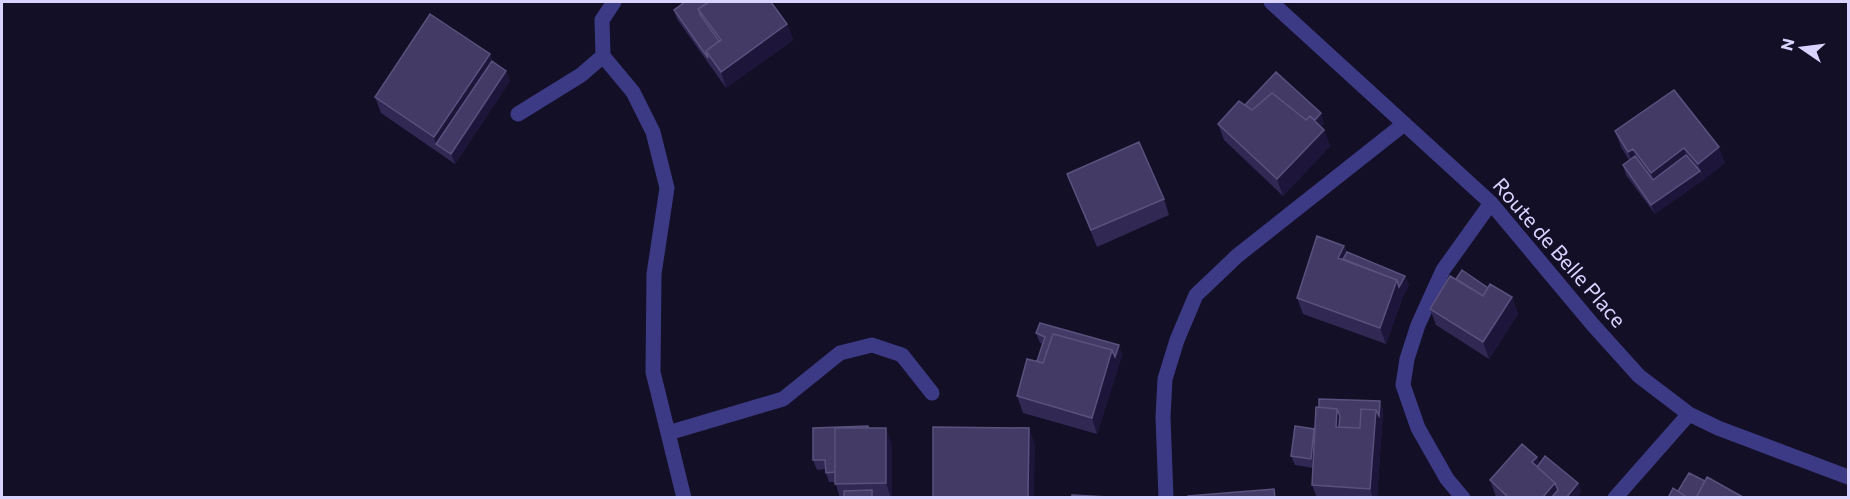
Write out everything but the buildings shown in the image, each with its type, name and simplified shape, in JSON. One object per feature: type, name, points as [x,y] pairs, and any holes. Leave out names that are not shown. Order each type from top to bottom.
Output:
[{"type":"street","points":[[614,2],[602,20],[603,56],[633,92],[653,132],[667,188],[654,274],[654,372],[684,498]]},
{"type":"street","name":"Route de Belle Place","points":[[1271,2],[1491,203],[1639,376],[1689,414],[1718,428],[1848,477]]},
{"type":"street","points":[[518,114],[581,75],[603,56]]},
{"type":"street","points":[[1166,498],[1163,417],[1165,379],[1177,340],[1196,295],[1237,255],[1404,124]]},
{"type":"street","points":[[1463,498],[1447,479],[1418,428],[1403,385],[1414,336],[1443,270],[1491,203]]},
{"type":"street","points":[[668,433],[783,399],[840,353],[872,345],[902,355],[932,393]]},
{"type":"street","points":[[1615,498],[1689,414]]}]
